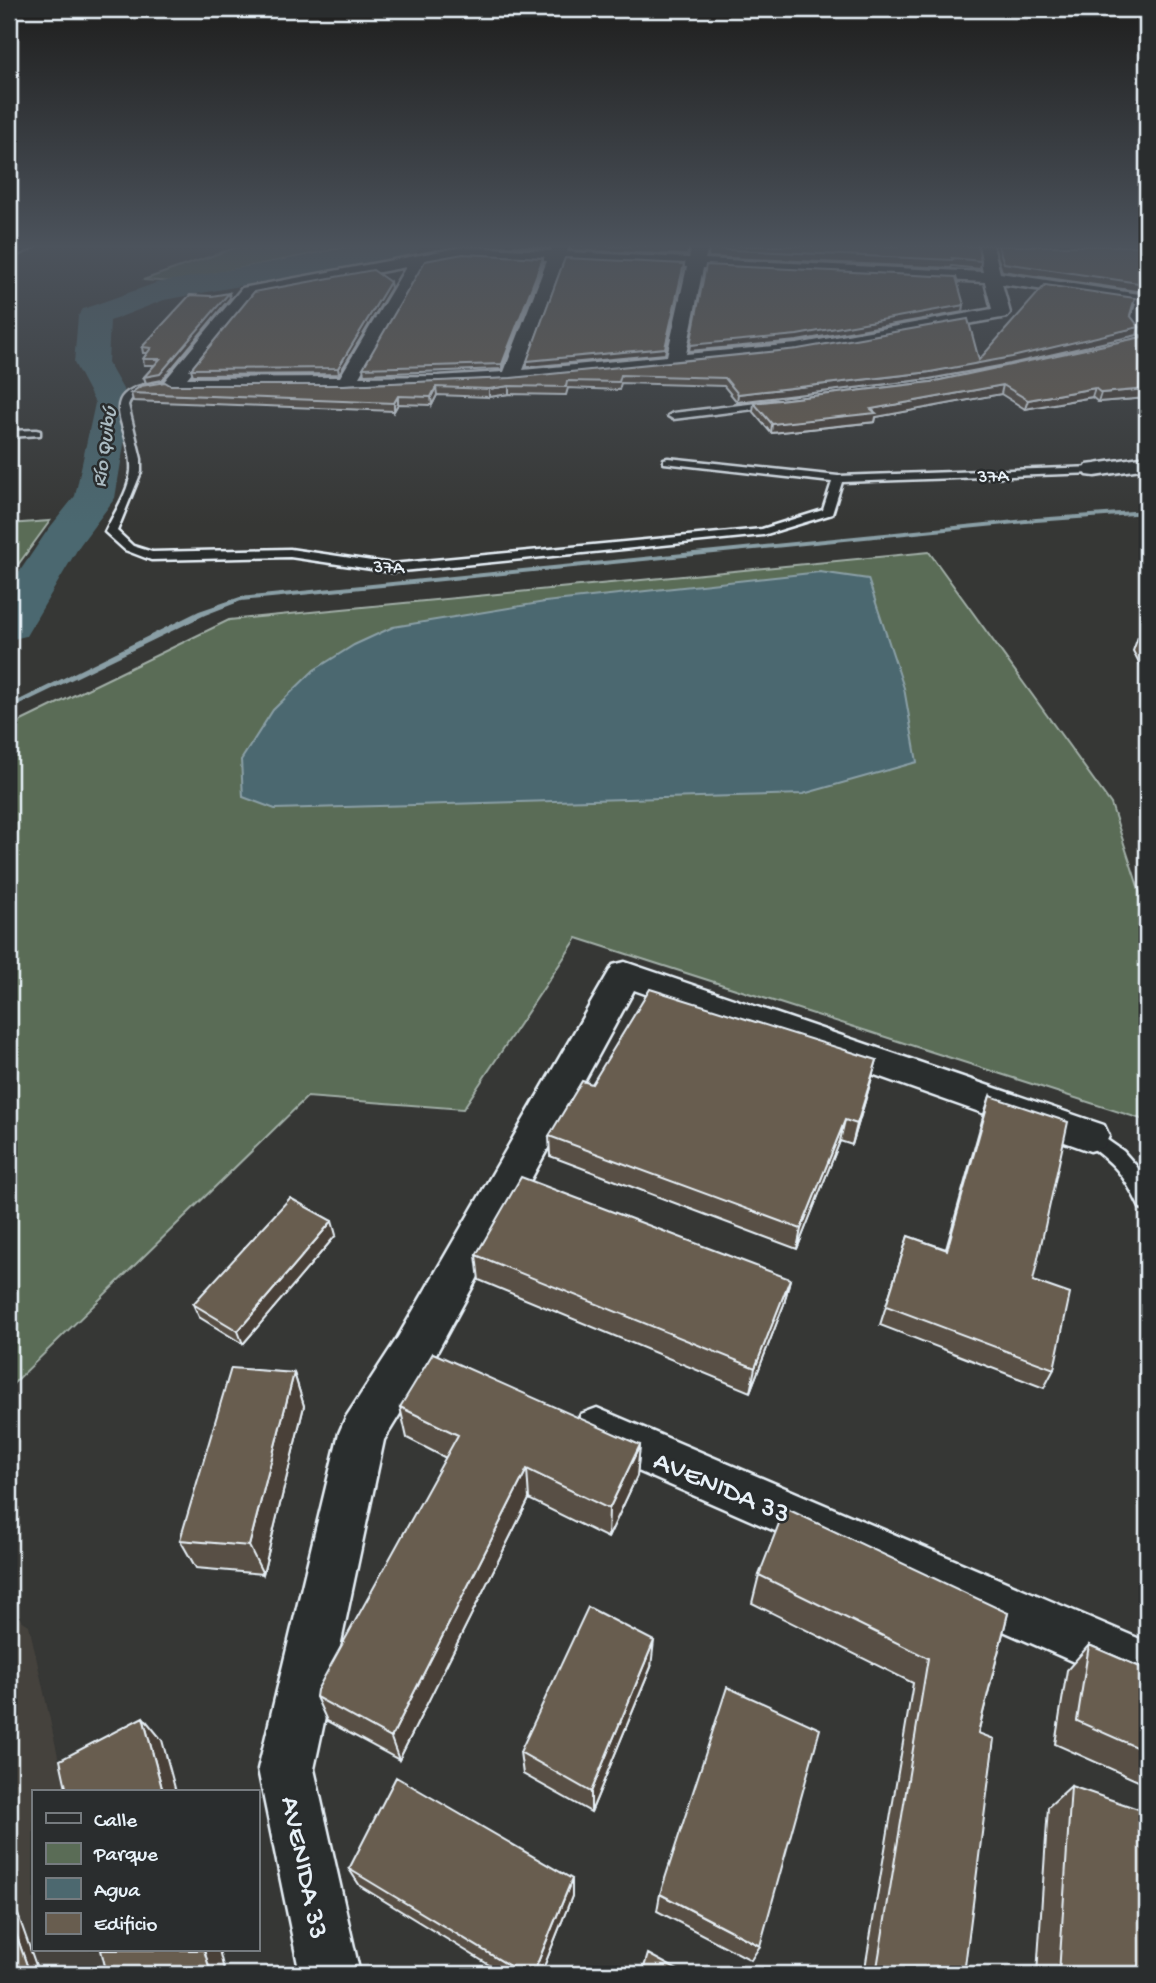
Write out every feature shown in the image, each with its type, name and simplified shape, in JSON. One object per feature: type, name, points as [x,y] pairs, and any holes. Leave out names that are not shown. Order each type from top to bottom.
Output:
[{"type":"street","points":[[172,384],[210,339]]},
{"type":"street","points":[[345,384],[372,339]]},
{"type":"street","points":[[511,377],[525,339]]},
{"type":"street","points":[[675,361],[680,339]]},
{"type":"street","points":[[172,384],[438,382],[797,349],[856,339]]},
{"type":"street","name":"37A","points":[[1095,470],[1147,461]]},
{"type":"street","name":"AVENIDA 33","points":[[330,1974],[286,1769],[362,1433],[433,1359],[625,974],[1090,1136]]},
{"type":"street","name":"AVENIDA 33","points":[[553,1411],[1147,1668]]},
{"type":"lane","name":"37A","points":[[172,384],[148,385],[133,390],[126,396],[122,415],[132,440],[137,472],[111,532],[129,548],[150,556],[289,553],[392,568],[763,532],[828,512],[838,479]]},
{"type":"lane","points":[[674,416],[792,402]]},
{"type":"lane","points":[[9,434],[36,433]]},
{"type":"lane","name":"37A","points":[[668,461],[838,479],[1095,470]]},
{"type":"lane","points":[[1090,1136],[1112,1152],[1131,1171],[1147,1202]]},
{"type":"shaded area","points":[[9,1612],[29,1625],[66,1790],[32,1790],[32,1952],[102,1952],[107,1974],[9,1974]]},
{"type":"green space","points":[[50,521],[9,577],[9,524]]},
{"type":"green space","points":[[929,552],[1111,804],[1147,914],[1147,1121],[577,938],[463,1109],[307,1097],[9,1388],[9,727],[229,620]]},
{"type":"water","points":[[820,572],[868,579],[904,688],[917,762],[803,794],[275,809],[243,797],[241,760],[273,710],[314,670],[354,645],[393,627],[545,602]]},
{"type":"building","points":[[150,339],[190,339],[160,374],[144,377],[160,359],[143,359],[151,348],[142,347]]},
{"type":"building","points":[[216,339],[356,339],[338,368],[191,369]]},
{"type":"building","points":[[380,339],[512,339],[502,364],[363,368]]},
{"type":"building","points":[[535,339],[667,339],[665,348],[527,361]]},
{"type":"building","points":[[691,339],[759,339],[690,345]]},
{"type":"building","points":[[857,339],[973,339],[979,360],[998,339],[1090,339],[930,372],[738,394],[725,378],[621,375],[619,382],[567,381],[566,387],[436,387],[431,397],[398,396],[394,403],[131,393],[141,386],[165,382],[170,385],[344,385],[511,378],[798,349]]},
{"type":"building","points":[[1135,339],[1147,339],[1147,389],[1101,393],[1095,388],[1028,400],[1003,385],[871,409],[876,413],[772,424],[754,403],[931,382]]},
{"type":"building","points":[[1138,637],[1147,637],[1147,654]]},
{"type":"building","points":[[650,989],[877,1060],[857,1124],[845,1120],[801,1229],[549,1136],[582,1081],[592,1084]]},
{"type":"building","points":[[990,1096],[1068,1122],[1033,1281],[1070,1294],[1054,1369],[886,1306],[908,1236],[947,1250]]},
{"type":"building","points":[[521,1177],[790,1279],[755,1368],[476,1255]]},
{"type":"building","points":[[290,1198],[332,1221],[238,1331],[193,1304]]},
{"type":"building","points":[[433,1353],[640,1445],[609,1509],[527,1469],[391,1738],[316,1697],[317,1690],[458,1435],[400,1407]]},
{"type":"building","points":[[231,1368],[294,1373],[249,1546],[180,1540]]},
{"type":"building","points":[[785,1508],[1008,1613],[978,1733],[994,1739],[964,1974],[876,1974],[928,1658],[759,1575]]},
{"type":"building","points":[[588,1607],[654,1641],[591,1792],[520,1752]]},
{"type":"building","points":[[1089,1645],[1147,1670],[1147,1752],[1077,1721]]},
{"type":"building","points":[[727,1687],[820,1729],[760,1946],[660,1894]]},
{"type":"building","points":[[143,1717],[162,1790],[67,1790],[60,1760]]},
{"type":"building","points":[[396,1777],[572,1879],[533,1974],[523,1974],[349,1869]]},
{"type":"building","points":[[1071,1786],[1147,1812],[1147,1974],[1059,1974]]},
{"type":"building","points":[[9,1914],[30,1974],[9,1974]]},
{"type":"building","points":[[102,1952],[205,1952],[211,1974],[107,1974]]},
{"type":"building","points":[[648,1954],[685,1974],[642,1974]]},
{"type":"waterway","name":"Río Quibú","points":[[9,626],[13,615],[62,540],[95,498],[113,403],[91,363],[93,339]]},
{"type":"waterway","points":[[9,708],[202,613],[240,599],[1036,520],[1147,512]]}]
